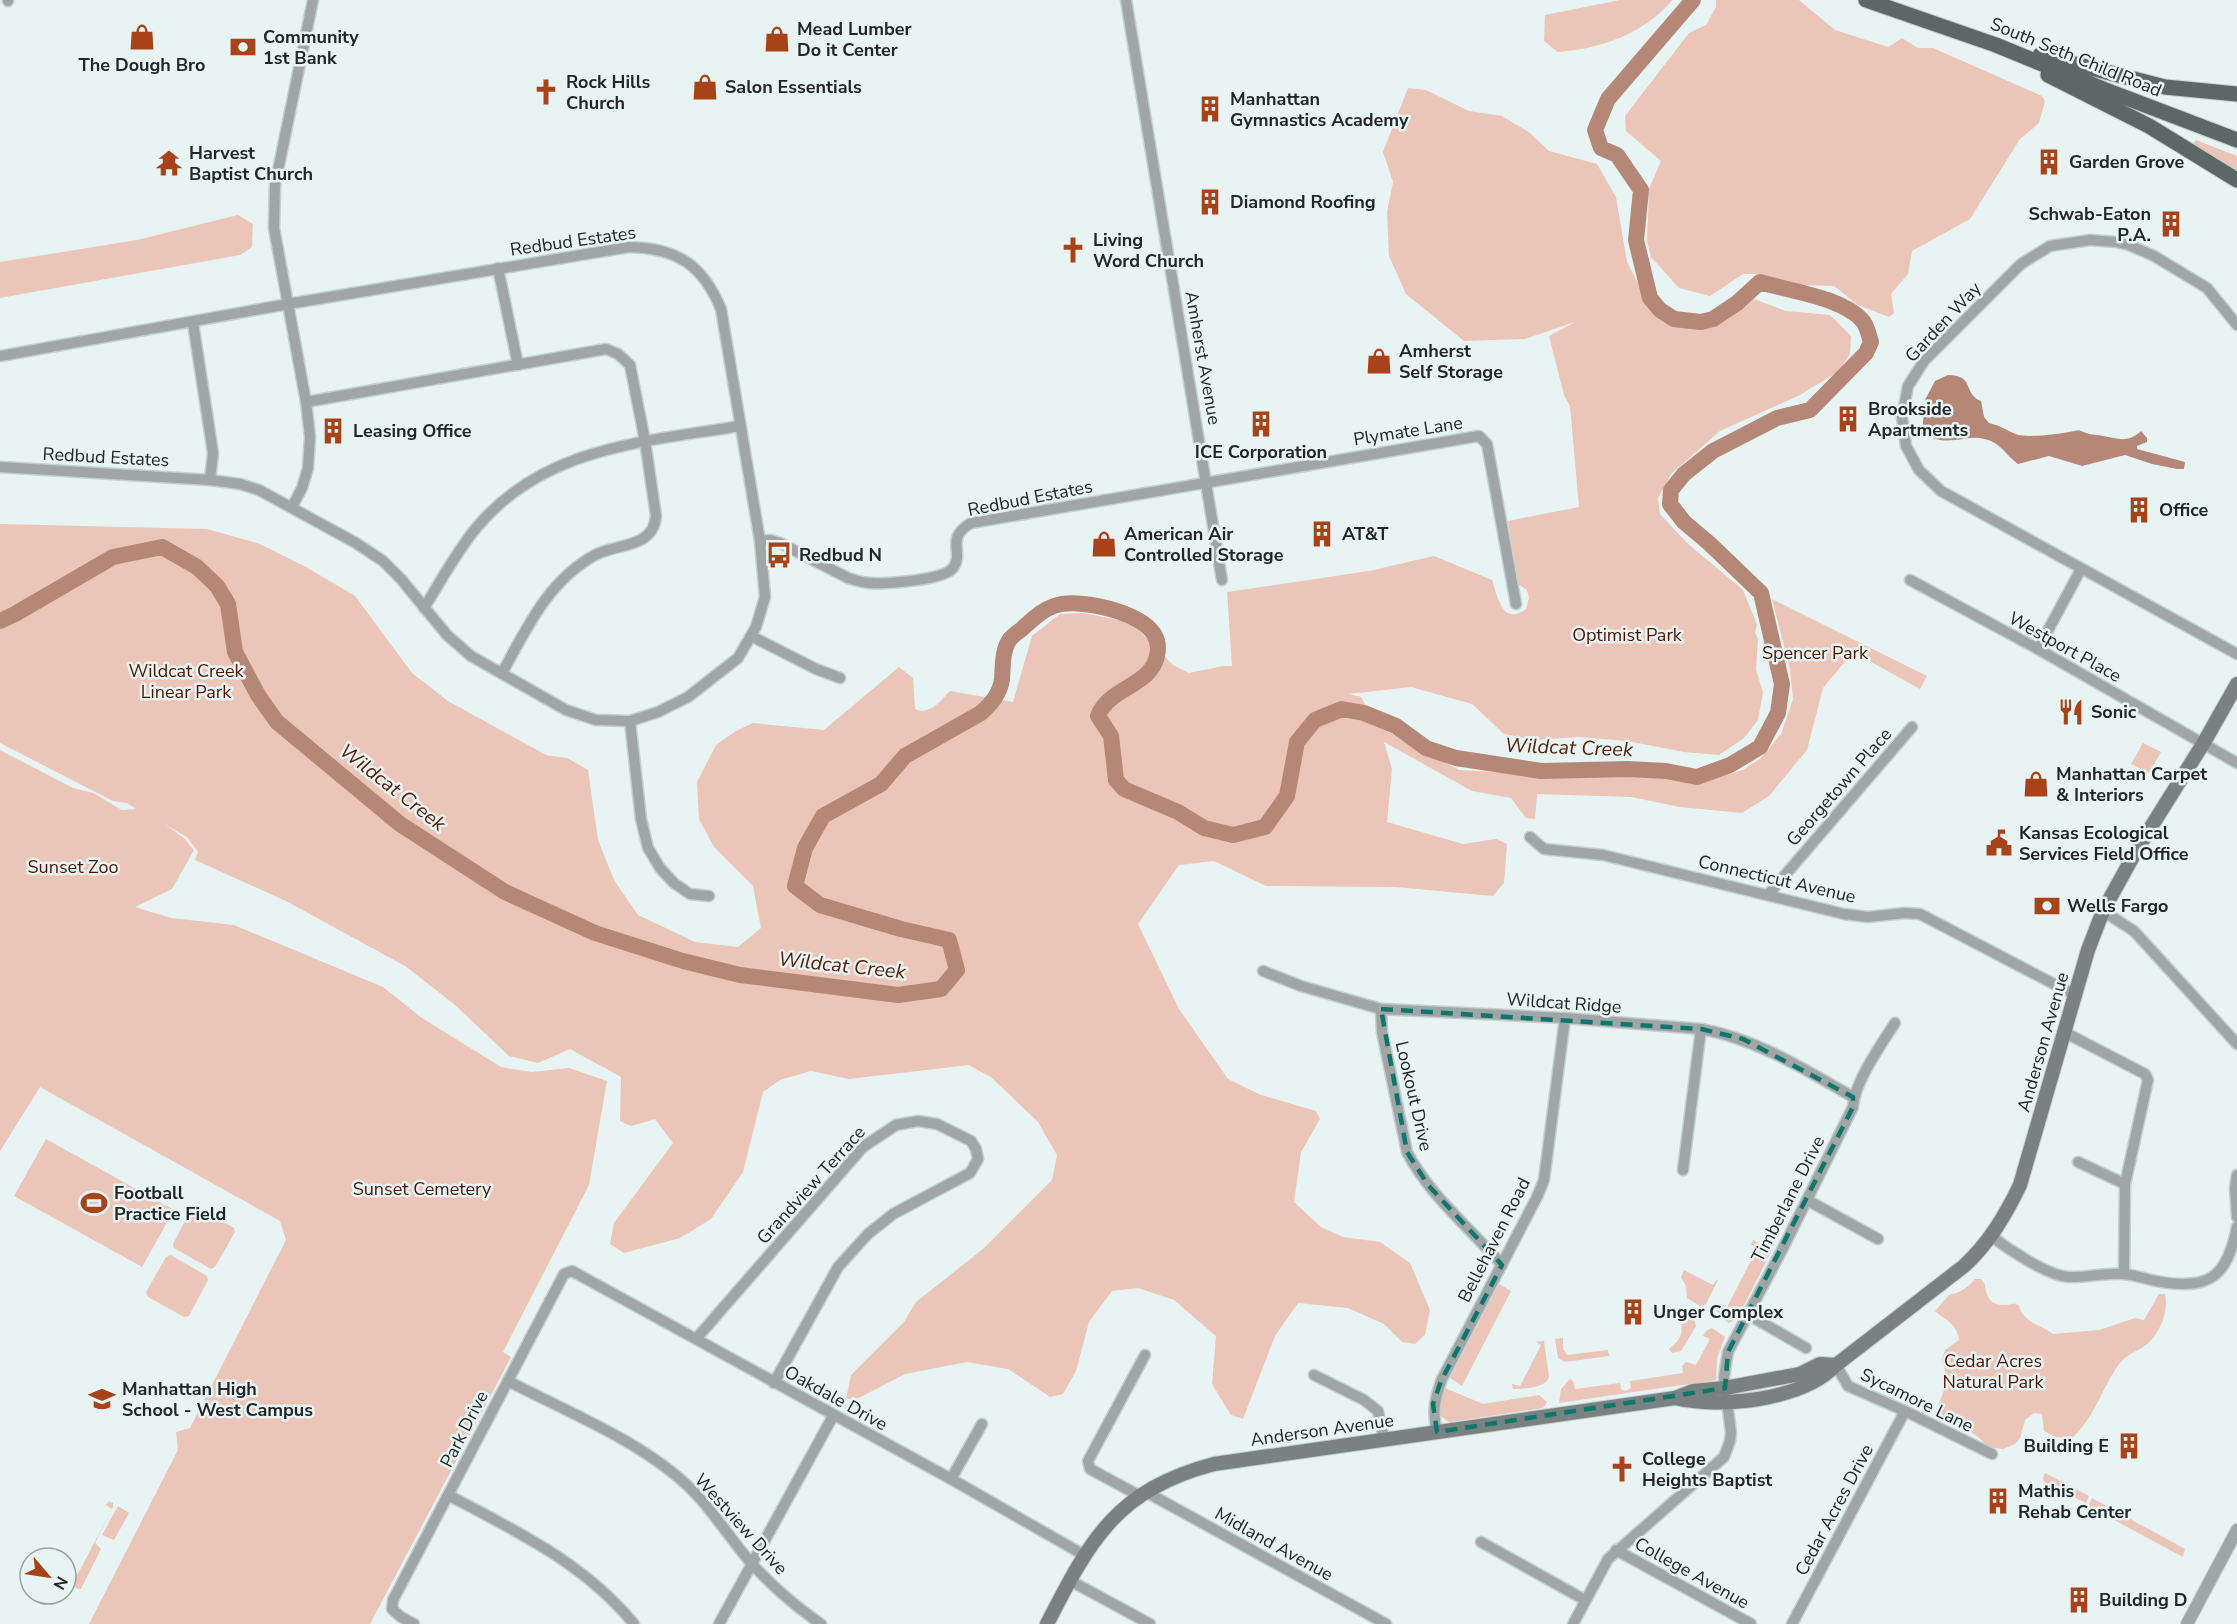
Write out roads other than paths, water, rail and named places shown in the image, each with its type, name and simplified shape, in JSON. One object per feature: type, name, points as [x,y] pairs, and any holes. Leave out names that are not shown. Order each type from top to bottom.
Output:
[{"type":"main road","name":"South Seth Child Road","points":[[1866,0],[1996,45],[2237,140]]},
{"type":"main road","points":[[1996,45],[2080,64],[2165,87],[2237,94]]},
{"type":"main road","points":[[1996,45],[2071,88],[2149,126],[2237,180]]},
{"type":"main road","name":"Anderson Avenue","points":[[1047,1624],[1084,1555],[1113,1518],[1143,1494],[1185,1473],[1214,1464],[1675,1398],[1693,1391],[1726,1395],[1800,1374],[1820,1364],[1836,1365],[1964,1266],[1991,1236],[2008,1210],[2019,1185],[2088,950],[2103,911],[2136,851],[2203,744],[2237,684]]},
{"type":"street","points":[[292,507],[302,488],[308,468],[310,437],[306,402],[274,228],[275,185],[313,0]]},
{"type":"street","name":"Amherst Avenue","points":[[1126,0],[1222,580]]},
{"type":"street","name":"Garden Way","points":[[2237,325],[2206,288],[2154,256],[2116,242],[2077,241],[2050,246],[2021,264],[1924,361],[1908,386],[1902,417],[1906,446],[1919,470],[1941,491],[2237,654]]},
{"type":"street","name":"Redbud Estates","points":[[0,356],[498,268],[629,247],[654,249],[686,261],[697,269],[712,288],[721,309],[760,541],[765,597],[751,636],[738,658],[688,697],[658,712],[630,721],[596,720],[566,710],[471,656],[447,635],[401,579],[383,561],[259,490],[240,484],[210,480],[0,467]]},
{"type":"street","name":"Redbud Estates","points":[[498,268],[518,364]]},
{"type":"street","points":[[192,323],[213,453],[210,480]]},
{"type":"street","points":[[306,402],[606,349],[618,354],[630,365],[645,441],[656,524],[651,532],[638,542],[598,554],[575,568],[550,591],[502,674]]},
{"type":"street","points":[[424,608],[466,541],[490,513],[508,495],[546,471],[584,455],[645,441],[740,426]]},
{"type":"street","name":"Plymate Lane","points":[[1207,481],[1479,436],[1487,444],[1516,604]]},
{"type":"street","name":"Redbud Estates","points":[[760,541],[770,540],[780,543],[860,582],[883,583],[940,576],[952,570],[957,562],[956,540],[960,529],[971,523],[1207,481]]},
{"type":"street","points":[[2038,649],[2081,568]]},
{"type":"street","name":"Westport Place","points":[[1910,580],[2038,649],[2237,763]]},
{"type":"street","points":[[751,636],[816,669],[840,678]]},
{"type":"street","points":[[630,721],[641,819],[648,848],[660,868],[674,883],[690,894],[709,896]]},
{"type":"street","name":"Georgetown Place","points":[[1768,895],[1912,728]]},
{"type":"street","name":"Connecticut Avenue","points":[[1530,837],[1544,849],[1595,854],[1844,914],[1868,917],[1904,913],[1920,914],[2075,995]]},
{"type":"street","points":[[2103,911],[2134,931],[2237,1044]]},
{"type":"street","name":"Wildcat Ridge","points":[[1263,971],[1301,986],[1381,1009],[1564,1018],[1701,1029],[1743,1039],[1785,1058],[1853,1097]]},
{"type":"street","name":"Lookout Drive","points":[[1381,1009],[1382,1032],[1407,1152],[1415,1168],[1428,1185],[1502,1264]]},
{"type":"street","name":"Bellehaven Road","points":[[1437,1432],[1433,1417],[1433,1404],[1441,1381],[1544,1180],[1564,1018]]},
{"type":"street","name":"Timberlane Drive","points":[[1573,1624],[1608,1558],[1724,1457],[1731,1433],[1724,1368],[1728,1352],[1853,1107],[1853,1097],[1876,1052],[1895,1023]]},
{"type":"street","points":[[1683,1170],[1701,1029]]},
{"type":"street","points":[[2064,1032],[2145,1074],[2148,1080],[2125,1184],[2124,1274]]},
{"type":"street","name":"Grandview Terrace","points":[[696,1340],[863,1147],[880,1134],[896,1125],[918,1121],[937,1124],[971,1141],[978,1159],[970,1173],[893,1214],[868,1234],[837,1267],[774,1383]]},
{"type":"street","points":[[2078,1162],[2125,1184]]},
{"type":"street","points":[[2237,1175],[2235,1188],[2237,1217]]},
{"type":"street","points":[[1807,1200],[1878,1239]]},
{"type":"street","points":[[1991,1236],[2014,1253],[2067,1277],[2124,1274],[2158,1282],[2199,1284],[2212,1278],[2227,1260],[2233,1248],[2237,1227]]},
{"type":"street","name":"Oakdale Drive","points":[[572,1271],[951,1479],[1084,1555]]},
{"type":"street","name":"Park Drive","points":[[414,1624],[392,1609],[393,1600],[564,1274],[572,1271]]},
{"type":"street","points":[[1747,1314],[1806,1348]]},
{"type":"street","name":"Midland Avenue","points":[[1145,1355],[1088,1461],[1090,1469],[1143,1494],[1386,1624]]},
{"type":"street","name":"Sycamore Lane","points":[[1836,1365],[1848,1386],[1992,1454]]},
{"type":"street","points":[[1314,1375],[1364,1401],[1378,1411],[1384,1439]]},
{"type":"street","name":"Westview Drive","points":[[508,1381],[645,1453],[692,1490],[752,1563],[788,1600],[820,1624]]},
{"type":"street","name":"Cedar Acres Drive","points":[[1792,1624],[1905,1411]]},
{"type":"street","points":[[719,1624],[833,1416]]},
{"type":"street","points":[[951,1479],[982,1424]]},
{"type":"street","points":[[448,1495],[542,1545],[571,1564],[594,1582],[634,1624]]},
{"type":"street","points":[[2187,1624],[2237,1530]]},
{"type":"street","points":[[1481,1542],[1585,1600]]},
{"type":"street","name":"College Avenue","points":[[1617,1550],[1751,1624]]},
{"type":"street","points":[[1069,1580],[1150,1624]]},
{"type":"waterway","name":"Wildcat Creek","points":[[0,621],[113,557],[162,547],[197,567],[217,586],[228,604],[235,652],[258,695],[277,722],[400,824],[505,892],[595,933],[683,961],[740,975],[898,995],[941,989],[957,970],[949,940],[901,929],[820,905],[795,886],[805,848],[823,816],[881,784],[905,756],[985,710],[999,689],[1007,643],[1038,615],[1054,606],[1073,603],[1109,609],[1130,616],[1151,630],[1158,644],[1153,666],[1139,681],[1120,692],[1103,706],[1098,716],[1111,736],[1116,780],[1124,789],[1178,812],[1204,828],[1233,835],[1265,827],[1287,796],[1297,742],[1315,720],[1342,709],[1364,713],[1396,726],[1426,748],[1456,758],[1541,771],[1627,769],[1666,771],[1697,777],[1730,765],[1760,747],[1778,713],[1782,684],[1761,593],[1684,522],[1670,504],[1671,490],[1684,474],[1713,451],[1777,418],[1810,410],[1866,353],[1871,342],[1867,328],[1853,312],[1828,300],[1760,282],[1737,303],[1713,319],[1701,322],[1674,319],[1660,310],[1650,298],[1636,240],[1641,190],[1617,155],[1601,148],[1595,130],[1608,99],[1693,0]]},
{"type":"place","name":"The Dough Bro","points":[[142,37]]},
{"type":"place","name":"Mead Lumber Do it Center","points":[[777,39]]},
{"type":"place","name":"Community 1st Bank","points":[[243,47]]},
{"type":"place","name":"Salon Essentials","points":[[705,87]]},
{"type":"place","name":"Rock Hills Church","points":[[546,92]]},
{"type":"place","name":"Manhattan Gymnastics Academy","points":[[1210,109]]},
{"type":"place","name":"Garden Grove","points":[[2049,162]]},
{"type":"place","name":"Harvest Baptist Church","points":[[169,163]]},
{"type":"place","name":"Diamond Roofing","points":[[1210,202]]},
{"type":"place","name":"Schwab-Eaton P.A.","points":[[2171,224]]},
{"type":"place","name":"Living Word Church","points":[[1073,250]]},
{"type":"place","name":"Amherst Self Storage","points":[[1379,361]]},
{"type":"place","name":"Brookside Apartments","points":[[1848,419]]},
{"type":"place","name":"ICE Corporation","points":[[1261,424]]},
{"type":"place","name":"Leasing Office","points":[[333,431]]},
{"type":"place","name":"Office","points":[[2139,510]]},
{"type":"place","name":"AT&T","points":[[1322,534]]},
{"type":"place","name":"American Air Controlled Storage","points":[[1104,544]]},
{"type":"place","name":"Redbud N","points":[[779,555]]},
{"type":"place","name":"Sonic","points":[[2071,712]]},
{"type":"place","name":"Manhattan Carpet & Interiors","points":[[2036,784]]},
{"type":"place","name":"Kansas Ecological Services Field Office","points":[[1999,843]]},
{"type":"place","name":"Wells Fargo","points":[[2047,906]]},
{"type":"place","name":"Football Practice Field","points":[[94,1203]]},
{"type":"place","name":"Unger Complex","points":[[1633,1312]]},
{"type":"place","name":"Manhattan High School - West Campus","points":[[102,1399]]},
{"type":"place","name":"Building E","points":[[2129,1446]]},
{"type":"place","name":"College Heights Baptist","points":[[1622,1469]]},
{"type":"place","name":"Mathis Rehab Center","points":[[1998,1501]]},
{"type":"place","name":"Building D","points":[[2079,1600]]},
{"type":"park label","name":"Optimist Park","points":[[1627,635]]},
{"type":"park label","name":"Spencer Park","points":[[1815,653]]},
{"type":"park label","name":"Wildcat Creek Linear Park","points":[[186,681]]},
{"type":"park label","name":"Sunset Zoo","points":[[73,867]]},
{"type":"park label","name":"Sunset Cemetery","points":[[422,1189]]},
{"type":"park label","name":"Cedar Acres Natural Park","points":[[1993,1371]]}]
